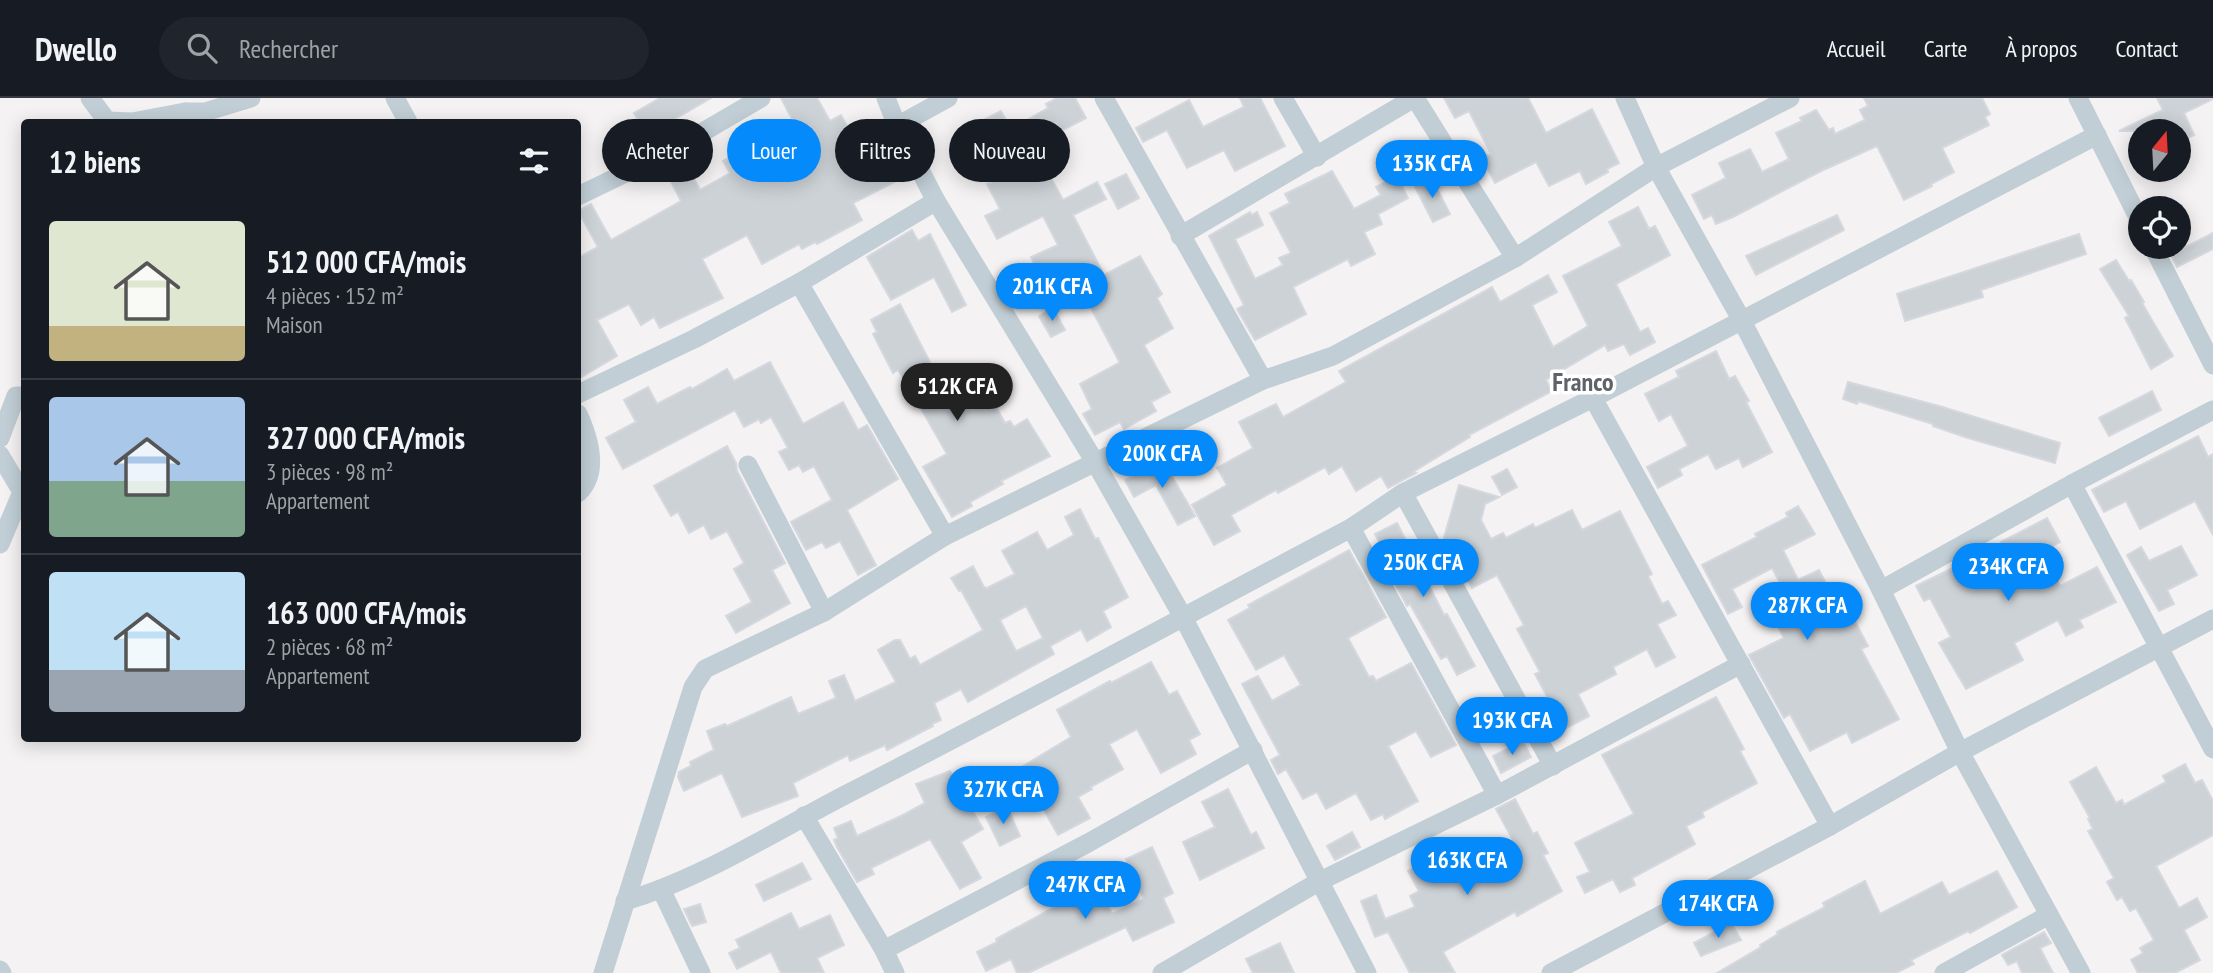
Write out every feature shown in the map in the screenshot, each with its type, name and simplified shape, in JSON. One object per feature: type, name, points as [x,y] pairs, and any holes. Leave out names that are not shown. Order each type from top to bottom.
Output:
[{"type":"street","points":[[90,98],[106,119]]},
{"type":"street","points":[[148,119],[251,98]]},
{"type":"street","points":[[395,98],[406,119]]},
{"type":"street","points":[[581,195],[667,153],[761,98]]},
{"type":"street","points":[[886,98],[894,119]]},
{"type":"street","points":[[910,119],[948,98]]},
{"type":"street","points":[[1104,98],[1263,380]]},
{"type":"street","points":[[1283,98],[1317,157]]},
{"type":"street","points":[[1180,236],[1414,98],[1515,258]]},
{"type":"street","points":[[1625,98],[1656,167],[1741,319],[1881,590],[1960,752],[2081,973]]},
{"type":"street","points":[[603,973],[693,687],[705,668],[824,612],[945,536],[1263,380],[1333,356],[1515,258],[1656,167],[1790,98]]},
{"type":"street","points":[[2078,98],[2128,197]]},
{"type":"street","points":[[625,901],[661,889],[996,718],[1351,528],[1403,493],[1593,398],[2097,135]]},
{"type":"street","points":[[926,182],[1095,462],[1183,617],[1367,973]]},
{"type":"street","points":[[581,393],[694,339],[799,282],[936,201]]},
{"type":"street","points":[[2159,259],[2213,365]]},
{"type":"street","points":[[799,282],[945,536]]},
{"type":"street","points":[[0,438],[21,394]]},
{"type":"street","points":[[1593,398],[1830,826]]},
{"type":"street","points":[[1881,590],[2072,484],[2213,410]]},
{"type":"street","points":[[581,423],[590,450],[590,473],[581,488]]},
{"type":"street","points":[[0,455],[21,490]]},
{"type":"street","points":[[748,465],[824,612]]},
{"type":"street","points":[[2072,484],[2213,749]]},
{"type":"street","points":[[1403,493],[1553,766]]},
{"type":"street","points":[[0,544],[21,494]]},
{"type":"street","points":[[1351,528],[1497,795]]},
{"type":"street","points":[[1552,973],[1830,826],[1960,752],[2213,619]]},
{"type":"street","points":[[1162,973],[1320,881],[1497,795],[1741,664]]},
{"type":"street","points":[[884,950],[1088,843],[1253,750]]},
{"type":"street","points":[[804,816],[895,973]]},
{"type":"street","points":[[661,889],[701,973]]},
{"type":"street","points":[[1944,973],[2049,915]]},
{"type":"building","points":[[660,98],[711,98],[675,119],[638,119],[634,113]]},
{"type":"building","points":[[781,98],[817,98],[830,121],[841,115],[843,119],[835,119],[835,182],[894,182],[853,203],[862,220],[817,244],[815,242],[802,249],[799,244],[762,264],[747,235],[702,259],[723,298],[660,328],[654,317],[641,325],[629,304],[597,320],[617,356],[581,377],[581,256],[598,247],[581,216],[581,209],[591,204],[611,240],[681,201],[671,182],[696,182],[700,190],[727,175],[727,182],[821,182],[821,119],[792,119]]},
{"type":"building","points":[[1057,98],[1075,98],[1086,118],[1070,126],[1070,119],[1029,119],[1048,108],[1046,104]]},
{"type":"building","points":[[1240,98],[1260,98],[1285,146],[1235,171],[1224,150],[1187,168],[1167,130],[1143,142],[1136,128],[1189,100],[1203,127],[1244,107]]},
{"type":"building","points":[[1444,98],[1528,98],[1546,133],[1592,109],[1619,163],[1586,184],[1580,171],[1549,186],[1536,162],[1495,183],[1482,158],[1491,154],[1469,111],[1455,118]]},
{"type":"building","points":[[1864,98],[1982,98],[1990,114],[1985,117],[1989,125],[1942,148],[1954,172],[1904,200],[1877,146],[1821,171],[1733,217],[1716,224],[1712,215],[1704,219],[1692,195],[1726,178],[1719,163],[1750,149],[1762,172],[1789,159],[1776,133],[1802,121],[1800,118],[1816,110],[1829,130],[1833,128],[1835,134],[1865,120],[1860,110],[1868,106]]},
{"type":"building","points":[[2157,98],[2213,98],[2184,113],[2187,119],[2144,119],[2163,110]]},
{"type":"building","points":[[1001,111],[1005,119],[985,119]]},
{"type":"building","points":[[1332,171],[1354,209],[1381,195],[1376,187],[1397,176],[1408,198],[1378,214],[1382,224],[1364,232],[1375,254],[1351,266],[1348,259],[1293,287],[1306,314],[1255,340],[1237,309],[1244,305],[1209,236],[1250,212],[1252,215],[1257,212],[1263,225],[1235,239],[1255,279],[1283,265],[1279,258],[1291,253],[1270,213],[1290,203],[1285,194]]},
{"type":"building","points":[[1126,174],[1139,198],[1118,209],[1105,184]]},
{"type":"building","points":[[1431,177],[1450,214],[1433,222],[1414,185]]},
{"type":"building","points":[[1053,182],[1063,200],[1097,182],[1106,199],[1073,215],[1104,275],[1140,256],[1162,294],[1157,298],[1173,328],[1144,345],[1170,392],[1151,402],[1156,411],[1124,429],[1120,422],[1095,435],[1083,414],[1092,409],[1080,384],[1119,361],[1082,291],[1047,311],[1039,298],[1048,293],[1031,257],[1058,245],[1043,216],[997,239],[985,216],[1000,209],[987,184]]},
{"type":"building","points":[[1638,207],[1649,229],[1655,226],[1670,255],[1616,284],[1640,332],[1648,328],[1655,342],[1630,355],[1624,344],[1608,351],[1605,345],[1546,380],[1552,391],[1469,435],[1470,437],[1413,472],[1416,473],[1388,488],[1381,476],[1356,491],[1342,466],[1329,474],[1325,467],[1231,515],[1240,531],[1214,545],[1192,505],[1227,485],[1217,468],[1253,448],[1239,422],[1276,404],[1283,417],[1346,382],[1339,371],[1492,287],[1500,302],[1548,275],[1557,292],[1532,305],[1553,347],[1588,326],[1563,276],[1622,246],[1609,222]]},
{"type":"building","points":[[1837,215],[1844,230],[1756,275],[1746,256]]},
{"type":"building","points":[[912,230],[918,241],[930,234],[966,305],[952,312],[934,277],[891,300],[867,257]]},
{"type":"building","points":[[2213,233],[2213,249],[2177,267],[2173,259],[2191,259],[2191,245]]},
{"type":"building","points":[[2079,234],[2086,254],[1981,290],[1983,297],[1905,321],[1897,294]]},
{"type":"building","points":[[2116,260],[2129,281],[2131,280],[2173,356],[2151,369],[2125,318],[2129,316],[2100,269]]},
{"type":"building","points":[[900,304],[937,376],[942,374],[959,406],[987,391],[1005,423],[1010,421],[1014,427],[1027,419],[1050,456],[1001,481],[1003,484],[970,502],[972,506],[952,517],[923,467],[947,454],[898,370],[893,373],[873,334],[877,332],[871,320]]},
{"type":"building","points":[[1053,308],[1065,330],[1051,337],[1039,316]]},
{"type":"building","points":[[1716,351],[1729,379],[1735,376],[1749,401],[1746,402],[1772,452],[1743,467],[1739,458],[1716,469],[1708,454],[1679,469],[1682,475],[1658,488],[1647,467],[1688,446],[1671,414],[1659,421],[1645,394],[1679,377],[1676,371]]},
{"type":"building","points":[[770,362],[803,424],[843,402],[858,430],[867,425],[898,479],[847,510],[876,565],[858,575],[840,541],[826,548],[822,542],[806,550],[791,522],[832,500],[814,466],[803,472],[799,465],[789,470],[779,452],[788,448],[771,417],[761,423],[759,419],[744,427],[735,410],[623,469],[606,438],[636,422],[624,400],[648,387],[657,404],[690,387],[692,389],[727,369],[734,381]]},
{"type":"building","points":[[1848,382],[2060,443],[2055,463],[1968,438],[1933,424],[1858,401],[1857,404],[1843,399]]},
{"type":"building","points":[[2152,391],[2161,410],[2109,436],[2099,418]]},
{"type":"building","points":[[2198,436],[2208,457],[2213,454],[2213,535],[2195,501],[2140,529],[2126,501],[2104,512],[2092,490]]},
{"type":"building","points":[[727,446],[737,471],[785,563],[772,570],[790,603],[736,633],[726,616],[752,602],[734,569],[744,563],[727,531],[711,539],[704,525],[689,533],[678,512],[671,516],[654,486]]},
{"type":"building","points":[[1163,461],[1195,516],[1178,525],[1156,485],[1134,497],[1125,480]]},
{"type":"building","points":[[1507,469],[1517,487],[1502,495],[1492,477]]},
{"type":"building","points":[[1459,485],[1499,497],[1485,504],[1481,520],[1491,539],[1503,533],[1506,538],[1533,524],[1535,528],[1572,510],[1582,530],[1620,511],[1652,574],[1648,576],[1662,604],[1668,601],[1676,615],[1657,624],[1675,657],[1656,667],[1647,649],[1613,667],[1616,674],[1578,694],[1589,716],[1555,734],[1547,718],[1556,713],[1535,674],[1540,672],[1517,629],[1524,625],[1497,575],[1472,588],[1450,545],[1446,546],[1443,541]]},
{"type":"building","points":[[1798,506],[1815,534],[1783,550],[1798,580],[1819,570],[1838,607],[1845,603],[1868,646],[1861,649],[1899,719],[1852,743],[1847,732],[1810,751],[1790,714],[1784,718],[1749,655],[1784,638],[1775,621],[1795,611],[1772,568],[1732,589],[1742,607],[1728,614],[1702,565],[1757,537],[1755,534],[1788,517],[1786,513]]},
{"type":"building","points":[[1080,509],[1128,597],[1103,611],[1111,627],[1087,641],[1081,629],[1050,646],[1054,654],[968,702],[961,689],[934,703],[941,720],[932,724],[933,726],[887,750],[885,745],[850,761],[848,755],[793,783],[798,796],[742,817],[722,773],[684,791],[678,777],[679,772],[691,766],[690,762],[714,750],[707,731],[725,724],[727,726],[791,697],[798,714],[836,698],[829,681],[844,675],[855,701],[896,682],[878,650],[895,640],[900,640],[910,659],[915,656],[920,665],[983,630],[961,590],[959,591],[951,578],[973,566],[987,588],[1015,574],[1002,551],[1037,532],[1047,550],[1074,535],[1065,517]],"holes":[[[1026,606],[1043,638],[1016,651],[1000,620]]]},
{"type":"building","points":[[2047,518],[2060,542],[2041,551],[2060,586],[2097,567],[2116,602],[2079,620],[2083,627],[2066,636],[2058,620],[2014,643],[2023,660],[1966,689],[1939,643],[1951,637],[1930,598],[1924,601],[1916,586],[2002,544],[2001,542]]},
{"type":"building","points":[[1397,523],[1444,615],[1447,614],[1475,666],[1457,675],[1447,656],[1441,659],[1390,574],[1394,571],[1375,534]]},
{"type":"building","points":[[2181,546],[2197,575],[2167,590],[2174,604],[2159,611],[2127,555],[2141,547],[2149,561]]},
{"type":"building","points":[[1349,550],[1386,617],[1348,638],[1369,677],[1373,676],[1376,681],[1411,663],[1456,745],[1431,757],[1416,731],[1388,746],[1418,801],[1385,819],[1383,814],[1371,820],[1356,793],[1326,809],[1317,792],[1303,799],[1286,769],[1278,774],[1271,760],[1280,755],[1242,684],[1258,676],[1272,701],[1301,685],[1284,655],[1256,670],[1228,620],[1250,608],[1248,605]]},
{"type":"building","points":[[1151,662],[1169,695],[1177,691],[1200,734],[1189,740],[1196,754],[1161,773],[1137,729],[1109,744],[1123,769],[1078,797],[1090,818],[1058,835],[1020,768],[1071,737],[1057,710]]},
{"type":"building","points":[[1716,697],[1744,749],[1740,751],[1757,783],[1702,812],[1704,817],[1686,826],[1695,844],[1632,878],[1635,885],[1620,892],[1613,879],[1585,893],[1577,877],[1590,872],[1575,843],[1634,814],[1602,755]]},
{"type":"building","points":[[1523,741],[1531,757],[1501,773],[1493,756]]},
{"type":"building","points":[[2185,764],[2195,783],[2202,780],[2213,801],[2213,835],[2156,866],[2179,908],[2197,898],[2207,917],[2184,930],[2200,960],[2175,973],[2138,973],[2131,960],[2143,953],[2140,948],[2154,940],[2136,908],[2130,911],[2122,897],[2117,900],[2107,882],[2114,878],[2088,831],[2093,829],[2088,819],[2090,818],[2070,782],[2096,767],[2116,803],[2122,800],[2124,805],[2166,782],[2163,776]]},
{"type":"building","points":[[950,771],[983,829],[961,842],[981,878],[960,889],[930,839],[871,868],[874,874],[857,882],[834,840],[838,838],[834,828],[851,821],[857,836],[901,816],[925,803],[916,784]]},
{"type":"building","points":[[1228,789],[1251,835],[1256,832],[1264,848],[1200,880],[1183,842],[1215,827],[1202,802]]},
{"type":"building","points":[[1515,799],[1533,834],[1537,832],[1548,853],[1543,855],[1562,891],[1517,916],[1515,912],[1443,952],[1455,973],[1410,973],[1388,932],[1375,937],[1361,901],[1376,895],[1385,919],[1415,907],[1410,896],[1419,891],[1408,871],[1451,848],[1464,872],[1516,846],[1496,809]]},
{"type":"building","points":[[1007,807],[1020,836],[1000,846],[986,817]]},
{"type":"building","points":[[1352,832],[1360,847],[1335,860],[1327,846]]},
{"type":"building","points":[[1152,847],[1173,893],[1163,898],[1174,922],[1133,941],[1126,927],[1028,973],[1017,973],[1011,959],[986,971],[977,952],[1098,884],[1112,914],[1144,899],[1126,859]]},
{"type":"building","points":[[802,863],[811,879],[764,901],[756,885]]},
{"type":"building","points":[[1997,871],[2017,907],[1970,933],[1968,931],[1911,960],[1914,964],[1896,973],[1717,973],[1761,947],[1760,945],[1778,934],[1777,932],[1825,907],[1823,903],[1865,881],[1880,914],[1942,882],[1949,895]]},
{"type":"building","points":[[700,904],[706,922],[692,926],[684,909]]},
{"type":"building","points":[[791,913],[799,929],[830,915],[844,945],[817,958],[824,973],[781,973],[771,952],[737,969],[729,953],[740,948],[736,940]]},
{"type":"building","points":[[1731,923],[1741,940],[1701,956],[1694,943]]},
{"type":"building","points":[[2044,932],[2051,943],[2040,948],[2053,973],[2022,973],[2017,961],[2008,965],[2002,955]]},
{"type":"building","points":[[1280,943],[1294,973],[1253,973],[1246,959]]},
{"type":"district","name":"Franco","points":[[1583,381]]}]
